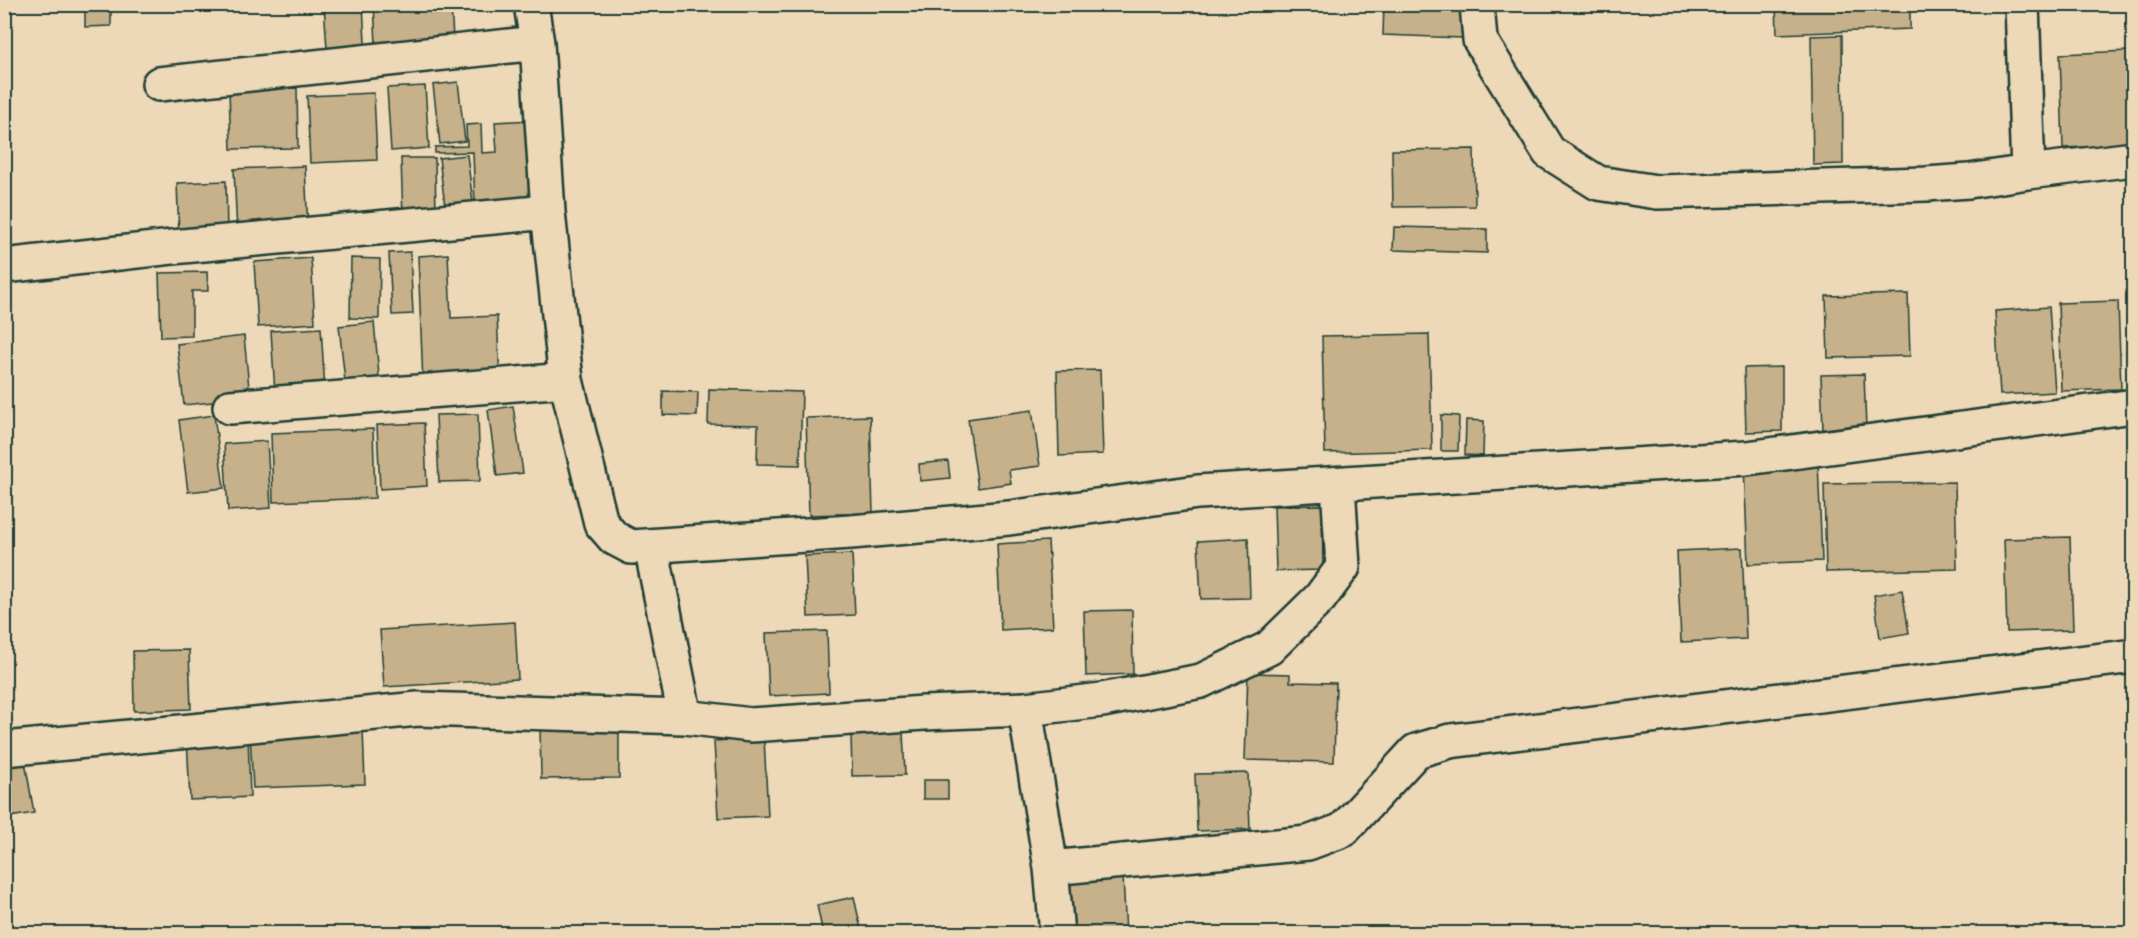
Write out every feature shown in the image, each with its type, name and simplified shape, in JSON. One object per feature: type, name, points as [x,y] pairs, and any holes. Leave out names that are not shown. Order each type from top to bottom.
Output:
[{"type":"street","points":[[531,4],[537,43],[548,212],[566,380],[601,523],[614,538],[631,547],[851,532],[1010,518],[1198,492],[1747,458],[2133,406]]},
{"type":"street","points":[[1477,4],[1480,40],[1549,152],[1598,183],[1657,192],[1680,192],[1969,181],[2133,159]]},
{"type":"street","points":[[2022,4],[2028,172]]},
{"type":"street","points":[[159,84],[537,43]]},
{"type":"street","points":[[4,266],[172,247],[548,212]]},
{"type":"street","points":[[230,407],[566,380]]},
{"type":"street","points":[[4,749],[418,710],[685,717],[751,724],[1025,709],[1102,700],[1201,681],[1269,648],[1320,598],[1343,567],[1338,485]]},
{"type":"street","points":[[651,546],[685,717]]},
{"type":"street","points":[[1051,868],[1308,843],[1343,830],[1416,751],[1450,741],[2133,656]]},
{"type":"street","points":[[1025,709],[1051,868],[1057,933]]},
{"type":"building","points":[[85,4],[111,4],[111,26],[85,27]]},
{"type":"building","points":[[324,4],[363,4],[366,62],[328,64]]},
{"type":"building","points":[[374,4],[451,4],[453,39],[376,44]]},
{"type":"building","points":[[1384,4],[1463,4],[1462,38],[1383,35]]},
{"type":"building","points":[[1776,4],[1910,4],[1910,29],[1777,34]]},
{"type":"building","points":[[2127,4],[2134,4],[2134,30],[2129,30]]},
{"type":"building","points":[[1842,35],[1843,164],[1813,165],[1811,36]]},
{"type":"building","points":[[2129,51],[2132,145],[2063,148],[2060,54]]},
{"type":"building","points":[[458,82],[465,141],[440,144],[433,85]]},
{"type":"building","points":[[425,86],[429,148],[391,151],[387,88]]},
{"type":"building","points":[[297,88],[298,148],[231,149],[229,90]]},
{"type":"building","points":[[374,93],[377,160],[310,163],[307,96]]},
{"type":"building","points":[[531,120],[534,203],[475,206],[473,152],[435,153],[435,147],[467,146],[466,125],[481,124],[482,153],[497,152],[495,122]]},
{"type":"building","points":[[1474,149],[1475,206],[1393,207],[1392,150]]},
{"type":"building","points":[[467,155],[474,211],[446,214],[439,158]]},
{"type":"building","points":[[401,158],[435,158],[436,218],[403,219]]},
{"type":"building","points":[[305,166],[308,229],[237,233],[234,169]]},
{"type":"building","points":[[226,181],[227,235],[179,236],[177,183]]},
{"type":"building","points":[[1394,227],[1487,229],[1487,253],[1393,250]]},
{"type":"building","points":[[410,252],[413,314],[392,315],[389,253]]},
{"type":"building","points":[[448,254],[451,318],[497,316],[500,380],[423,383],[418,256]]},
{"type":"building","points":[[311,258],[315,323],[258,327],[254,262]]},
{"type":"building","points":[[351,258],[380,259],[379,319],[350,318]]},
{"type":"building","points":[[207,272],[208,291],[192,291],[192,336],[161,337],[159,273]]},
{"type":"building","points":[[1908,294],[1910,356],[1828,358],[1826,296]]},
{"type":"building","points":[[2118,301],[2121,389],[2061,391],[2058,303]]},
{"type":"building","points":[[2049,307],[2055,392],[2000,395],[1995,311]]},
{"type":"building","points":[[374,322],[380,386],[346,390],[339,326]]},
{"type":"building","points":[[321,328],[325,390],[275,393],[271,331]]},
{"type":"building","points":[[1429,334],[1432,450],[1325,453],[1322,336]]},
{"type":"building","points":[[244,336],[250,398],[184,405],[177,344]]},
{"type":"building","points":[[1782,367],[1782,431],[1746,432],[1744,368]]},
{"type":"building","points":[[1100,370],[1103,454],[1059,456],[1057,371]]},
{"type":"building","points":[[1864,374],[1866,429],[1823,430],[1821,375]]},
{"type":"building","points":[[709,389],[802,392],[800,465],[757,464],[758,425],[708,424]]},
{"type":"building","points":[[663,391],[698,392],[697,416],[663,415]]},
{"type":"building","points":[[513,406],[523,473],[497,476],[488,410]]},
{"type":"building","points":[[1032,410],[1040,466],[1009,470],[1011,483],[978,488],[968,419]]},
{"type":"building","points":[[478,414],[480,481],[439,482],[436,415]]},
{"type":"building","points":[[214,415],[224,488],[188,492],[179,420]]},
{"type":"building","points":[[1441,415],[1459,416],[1458,451],[1441,451]]},
{"type":"building","points":[[870,416],[873,513],[809,515],[806,418]]},
{"type":"building","points":[[1466,420],[1484,421],[1483,456],[1465,455]]},
{"type":"building","points":[[424,423],[427,486],[380,489],[377,425]]},
{"type":"building","points":[[373,429],[375,498],[273,502],[271,433]]},
{"type":"building","points":[[267,441],[271,508],[228,511],[224,444]]},
{"type":"building","points":[[2134,443],[2134,532],[2130,532],[2129,444]]},
{"type":"building","points":[[948,461],[950,478],[920,481],[919,464]]},
{"type":"building","points":[[1818,461],[1822,561],[1748,564],[1744,464]]},
{"type":"building","points":[[1955,482],[1957,569],[1826,572],[1824,484]]},
{"type":"building","points":[[1322,505],[1323,570],[1276,571],[1274,506]]},
{"type":"building","points":[[2070,537],[2073,630],[2007,632],[2004,539]]},
{"type":"building","points":[[1248,538],[1250,598],[1201,599],[1198,541]]},
{"type":"building","points":[[1048,541],[1053,627],[1001,630],[997,544]]},
{"type":"building","points":[[1742,548],[1746,639],[1681,642],[1677,551]]},
{"type":"building","points":[[852,554],[855,615],[808,617],[805,556]]},
{"type":"building","points":[[1902,590],[1909,633],[1880,638],[1874,595]]},
{"type":"building","points":[[1132,610],[1133,674],[1086,676],[1084,611]]},
{"type":"building","points":[[515,622],[518,679],[384,687],[380,630]]},
{"type":"building","points":[[827,631],[829,693],[769,696],[766,633]]},
{"type":"building","points":[[189,650],[191,709],[134,711],[133,651]]},
{"type":"building","points":[[1248,673],[1290,674],[1290,682],[1336,683],[1334,762],[1245,760]]},
{"type":"building","points":[[619,722],[619,778],[541,779],[540,723]]},
{"type":"building","points":[[363,729],[365,784],[253,788],[250,734]]},
{"type":"building","points":[[903,731],[905,775],[852,776],[851,733]]},
{"type":"building","points":[[248,734],[250,797],[190,800],[187,737]]},
{"type":"building","points":[[764,738],[768,816],[718,818],[714,741]]},
{"type":"building","points":[[24,756],[34,813],[4,818],[4,759]]},
{"type":"building","points":[[1248,773],[1250,829],[1197,831],[1195,774]]},
{"type":"building","points":[[923,780],[948,780],[948,799],[923,799]]},
{"type":"building","points":[[1123,876],[1126,934],[1073,934],[1070,879]]},
{"type":"building","points":[[854,897],[862,934],[823,934],[817,905]]}]
